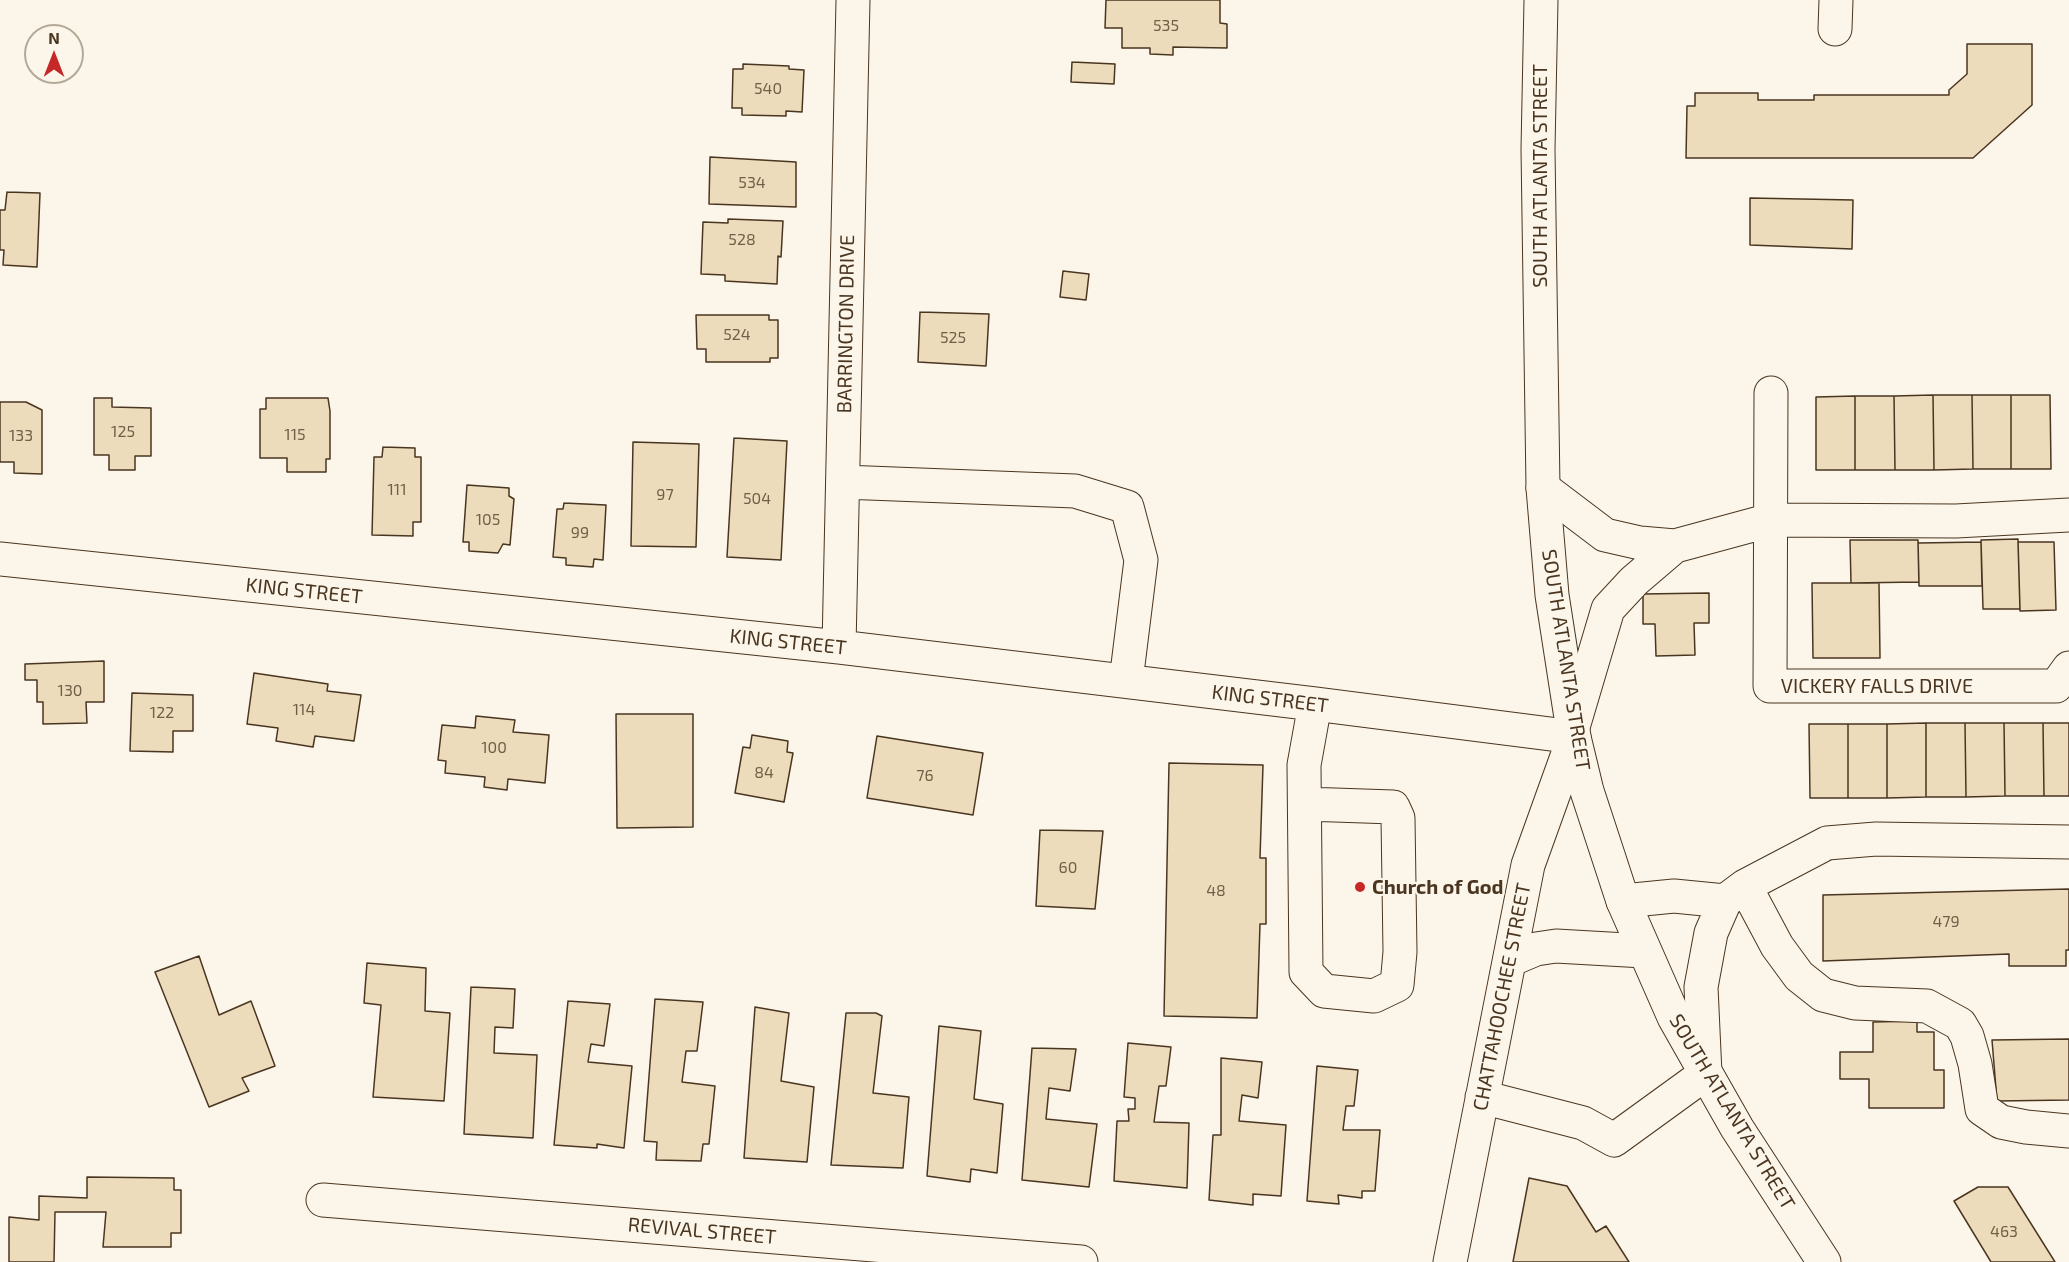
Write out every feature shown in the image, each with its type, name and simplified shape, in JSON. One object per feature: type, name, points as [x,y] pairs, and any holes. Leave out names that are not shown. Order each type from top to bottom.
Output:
[{"type":"street","name":"BARRINGTON DRIVE","points":[[839,647],[853,0]]},
{"type":"street","name":"SOUTH ATLANTA STREET","points":[[1541,0],[1538,149],[1543,488],[1552,595],[1573,732],[1590,801],[1623,901],[1674,1017],[1737,1128],[1824,1262]]},
{"type":"street","name":"VICKERY FALLS DRIVE","points":[[1770,393],[1770,686],[2056,686],[2069,668]]},
{"type":"street","points":[[843,482],[1075,490],[1126,507],[1141,560],[1126,681]]},
{"type":"street","points":[[1543,488],[1605,535],[1640,543],[1675,546],[1771,520],[1956,521],[2069,515]]},
{"type":"street","points":[[1573,732],[1608,609],[1634,581],[1675,546]]},
{"type":"street","name":"KING STREET","points":[[0,559],[839,647],[1314,704],[1573,732]]},
{"type":"street","points":[[1305,804],[1393,807],[1398,818],[1400,952],[1397,985],[1374,996],[1324,991],[1306,972],[1305,804],[1305,765],[1314,704]]},
{"type":"street","name":"CHATTAHOOCHEE STREET","points":[[1450,1262],[1528,865],[1573,732]]},
{"type":"street","points":[[1623,901],[1735,893],[1827,843],[1876,839],[2069,842]]},
{"type":"street","points":[[1482,1096],[1583,1123],[1614,1140],[1705,1074],[1701,987],[1711,933],[1735,893]]},
{"type":"street","points":[[1735,893],[1799,976],[1823,995],[1855,1003],[1927,1006],[1960,1024],[1975,1064],[1982,1108],[2001,1122],[2069,1131]]},
{"type":"street","points":[[1510,960],[1536,949],[1556,946],[1644,951]]},
{"type":"street","name":"REVIVAL STREET","points":[[323,1200],[1081,1262]]},
{"type":"building","points":[[1106,0],[1220,0],[1220,23],[1227,24],[1227,48],[1173,47],[1173,55],[1150,54],[1150,48],[1122,48],[1122,28],[1105,28]]},
{"type":"building","points":[[1967,44],[2032,44],[2032,105],[1973,158],[1686,158],[1687,106],[1695,106],[1695,93],[1758,93],[1758,100],[1814,100],[1814,95],[1949,95],[1949,90],[1967,74]]},
{"type":"building","points":[[1072,62],[1115,64],[1114,84],[1071,82]]},
{"type":"building","points":[[743,64],[789,66],[789,69],[804,70],[802,112],[786,111],[786,116],[742,115],[742,108],[732,108],[733,69],[743,69]]},
{"type":"building","points":[[710,157],[796,162],[796,207],[709,204]]},
{"type":"building","points":[[7,192],[40,193],[37,267],[3,265],[4,250],[0,250],[0,210],[5,210]]},
{"type":"building","points":[[1750,198],[1853,200],[1852,249],[1750,245]]},
{"type":"building","points":[[728,219],[783,221],[777,284],[725,281],[725,275],[701,274],[703,222],[728,223]]},
{"type":"building","points":[[1063,271],[1089,274],[1086,300],[1060,297]]},
{"type":"building","points":[[920,312],[989,314],[986,366],[918,362]]},
{"type":"building","points":[[696,315],[769,315],[769,320],[778,320],[778,358],[770,358],[770,362],[706,362],[706,349],[697,349]]},
{"type":"building","points":[[1933,395],[1972,395],[1973,469],[1934,470]]},
{"type":"building","points":[[1933,395],[1934,470],[1895,470],[1894,396]]},
{"type":"building","points":[[1972,395],[2011,395],[2011,469],[1973,469]]},
{"type":"building","points":[[2011,395],[2050,395],[2051,469],[2011,469]]},
{"type":"building","points":[[1855,396],[1894,396],[1895,470],[1855,470]]},
{"type":"building","points":[[1855,396],[1855,470],[1816,470],[1816,397]]},
{"type":"building","points":[[94,398],[112,398],[112,407],[151,408],[151,456],[135,456],[135,470],[109,470],[109,455],[94,455]]},
{"type":"building","points":[[266,398],[328,398],[330,459],[326,459],[326,472],[287,472],[287,458],[260,458],[260,409],[266,409]]},
{"type":"building","points":[[0,402],[26,402],[42,410],[42,474],[14,473],[14,462],[0,462]]},
{"type":"building","points":[[734,438],[787,441],[781,560],[727,557]]},
{"type":"building","points":[[633,442],[699,444],[696,547],[631,546]]},
{"type":"building","points":[[383,447],[415,448],[415,457],[421,457],[421,522],[413,522],[413,536],[372,535],[374,457],[382,457]]},
{"type":"building","points":[[467,485],[509,488],[509,496],[514,499],[510,545],[503,544],[498,553],[469,551],[469,542],[463,542]]},
{"type":"building","points":[[564,503],[606,505],[603,560],[594,559],[593,567],[566,565],[566,558],[553,557],[557,509],[563,509]]},
{"type":"building","points":[[2018,539],[2020,609],[1983,609],[1981,540]]},
{"type":"building","points":[[1850,540],[1918,540],[1919,582],[1851,583]]},
{"type":"building","points":[[1981,542],[1982,586],[1919,586],[1918,543]]},
{"type":"building","points":[[2018,542],[2054,542],[2056,610],[2020,611]]},
{"type":"building","points":[[1812,583],[1879,583],[1880,658],[1813,658]]},
{"type":"building","points":[[1709,593],[1709,623],[1694,623],[1695,655],[1656,656],[1655,624],[1643,624],[1643,594]]},
{"type":"building","points":[[104,661],[104,702],[86,702],[87,723],[43,724],[43,702],[37,702],[37,680],[25,680],[25,664]]},
{"type":"building","points":[[254,673],[328,684],[327,691],[361,695],[354,741],[315,736],[313,747],[276,741],[278,728],[247,724]]},
{"type":"building","points":[[132,693],[193,695],[193,731],[173,731],[173,752],[130,751]]},
{"type":"building","points":[[616,714],[693,714],[693,827],[617,828]]},
{"type":"building","points":[[476,716],[515,720],[513,732],[549,735],[545,783],[508,779],[507,790],[484,787],[485,777],[445,773],[446,761],[438,760],[442,725],[475,728]]},
{"type":"building","points":[[1926,723],[1965,723],[1966,797],[1926,797]]},
{"type":"building","points":[[1926,723],[1926,797],[1887,798],[1887,724]]},
{"type":"building","points":[[1965,723],[2004,723],[2005,796],[1966,797]]},
{"type":"building","points":[[2004,723],[2043,723],[2044,796],[2005,796]]},
{"type":"building","points":[[2043,723],[2069,723],[2069,796],[2044,796]]},
{"type":"building","points":[[1809,724],[1848,724],[1848,798],[1810,798]]},
{"type":"building","points":[[1848,724],[1887,724],[1887,798],[1848,798]]},
{"type":"building","points":[[752,735],[788,741],[787,752],[793,753],[784,802],[735,793],[743,747],[750,748]]},
{"type":"building","points":[[877,736],[983,753],[973,815],[867,798]]},
{"type":"building","points":[[1169,763],[1263,765],[1260,858],[1266,858],[1266,924],[1260,924],[1257,1018],[1164,1016]]},
{"type":"building","points":[[1040,830],[1103,831],[1095,909],[1036,906]]},
{"type":"building","points":[[2069,889],[2069,950],[2066,950],[2066,966],[2009,966],[2009,954],[1823,961],[1823,895]]},
{"type":"building","points":[[199,956],[219,1015],[251,1001],[275,1066],[242,1078],[249,1091],[209,1107],[155,972]]},
{"type":"building","points":[[367,963],[426,968],[425,1011],[450,1013],[444,1101],[373,1097],[381,1005],[364,1003]]},
{"type":"building","points":[[471,987],[515,989],[513,1028],[495,1027],[494,1053],[537,1055],[533,1138],[464,1134]]},
{"type":"building","points":[[655,999],[703,1002],[697,1051],[686,1051],[682,1082],[715,1086],[709,1144],[703,1144],[701,1161],[656,1160],[657,1142],[644,1141]]},
{"type":"building","points":[[568,1001],[610,1004],[604,1046],[591,1044],[588,1062],[632,1066],[624,1148],[597,1144],[597,1148],[554,1145]]},
{"type":"building","points":[[755,1007],[789,1013],[781,1081],[814,1087],[807,1162],[744,1158]]},
{"type":"building","points":[[846,1013],[876,1013],[882,1016],[873,1093],[909,1097],[903,1168],[831,1165]]},
{"type":"building","points":[[1917,1021],[1917,1032],[1934,1032],[1934,1070],[1944,1070],[1944,1108],[1869,1108],[1869,1079],[1840,1079],[1840,1052],[1873,1052],[1873,1022]]},
{"type":"building","points":[[939,1026],[981,1031],[974,1099],[1003,1104],[997,1173],[971,1169],[970,1182],[927,1176]]},
{"type":"building","points":[[2069,1039],[2069,1100],[1997,1101],[1992,1040]]},
{"type":"building","points":[[1128,1043],[1171,1047],[1166,1086],[1159,1086],[1154,1122],[1189,1123],[1187,1188],[1114,1181],[1117,1121],[1129,1121],[1128,1109],[1135,1109],[1135,1098],[1124,1097]]},
{"type":"building","points":[[1032,1048],[1076,1049],[1070,1091],[1049,1088],[1046,1119],[1097,1124],[1089,1187],[1022,1180]]},
{"type":"building","points":[[1221,1058],[1262,1062],[1258,1098],[1242,1095],[1239,1121],[1286,1125],[1281,1196],[1253,1194],[1253,1205],[1209,1200],[1213,1135],[1221,1135]]},
{"type":"building","points":[[1317,1066],[1358,1070],[1354,1106],[1346,1106],[1343,1130],[1380,1130],[1375,1191],[1362,1191],[1362,1198],[1338,1195],[1339,1204],[1307,1201]]},
{"type":"building","points":[[87,1177],[174,1178],[174,1190],[181,1190],[181,1233],[171,1233],[171,1247],[103,1247],[106,1212],[55,1212],[54,1262],[9,1262],[9,1217],[39,1220],[39,1196],[87,1198]]},
{"type":"building","points":[[1529,1178],[1567,1186],[1596,1232],[1606,1226],[1629,1262],[1513,1262]]},
{"type":"building","points":[[1978,1187],[2008,1187],[2055,1262],[1991,1262],[1954,1201]]},
{"type":"place","name":"Church of God","points":[[1360,887]]}]
